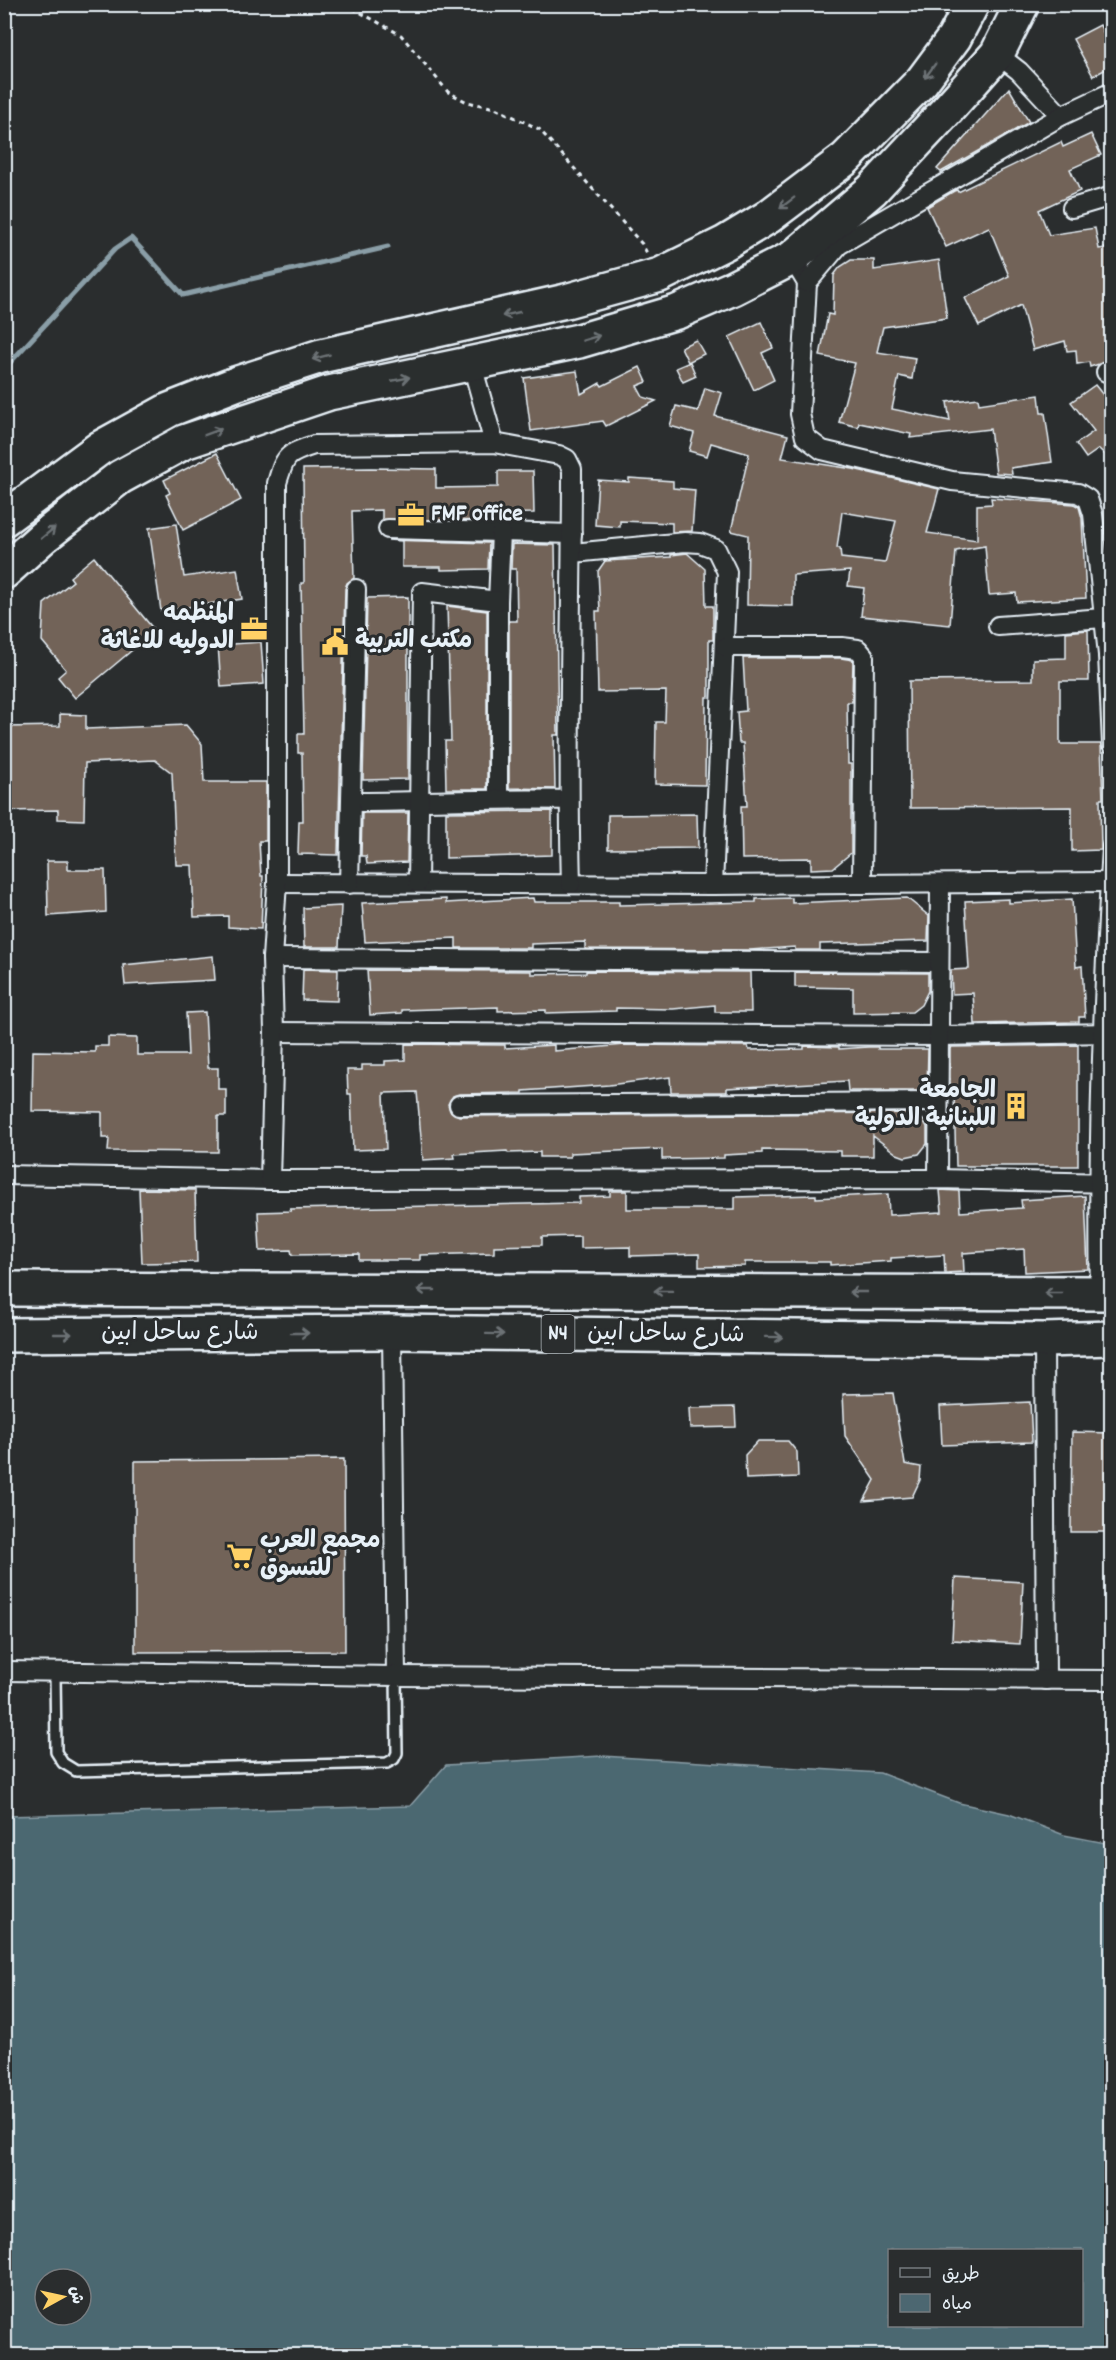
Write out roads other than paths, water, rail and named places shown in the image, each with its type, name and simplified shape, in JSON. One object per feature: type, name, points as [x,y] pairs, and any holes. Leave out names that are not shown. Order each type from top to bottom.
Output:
[{"type":"highway","points":[[4,519],[100,448],[169,411],[238,383],[321,356],[566,301],[660,275],[725,243],[768,217],[846,159],[922,81],[954,38],[972,4]]},
{"type":"highway","points":[[4,572],[43,537],[120,477],[184,442],[329,393],[579,341],[677,312],[732,288],[800,270],[997,54],[1023,4]]},
{"type":"highway","points":[[954,38],[997,54]]},
{"type":"highway","name":"شارع ساحل ابين","points":[[4,1288],[1106,1293]]},
{"type":"highway","name":"شارع ساحل ابين","points":[[4,1335],[392,1332],[1044,1340],[1112,1338]]},
{"type":"street","points":[[997,54],[1019,71],[1061,116]]},
{"type":"street","points":[[1112,92],[1061,116],[800,270],[800,414],[805,437],[822,450],[952,482],[1078,493],[1088,500],[1103,551],[1103,618],[1110,655],[1112,744]]},
{"type":"street","points":[[1072,208],[1112,196]]},
{"type":"street","points":[[472,365],[494,443]]},
{"type":"street","points":[[270,1180],[274,1032],[272,958],[277,884],[277,483],[284,461],[295,451],[314,445],[494,443],[559,455],[567,459],[572,469],[573,553],[568,800],[571,884]]},
{"type":"street","points":[[388,529],[572,534]]},
{"type":"street","points":[[498,798],[498,601],[501,532]]},
{"type":"street","points":[[573,553],[685,542],[700,543],[716,549],[727,572],[713,885]]},
{"type":"street","points":[[349,884],[356,589]]},
{"type":"street","points":[[418,883],[422,592],[498,601]]},
{"type":"street","points":[[998,626],[1103,618]]},
{"type":"street","points":[[725,647],[842,647],[858,649],[864,656],[862,884]]},
{"type":"street","points":[[351,802],[419,802],[498,798],[568,800]]},
{"type":"street","points":[[1106,1293],[1108,940],[1112,847]]},
{"type":"street","points":[[277,884],[713,885],[1110,882]]},
{"type":"street","points":[[938,1179],[940,884]]},
{"type":"street","points":[[272,958],[939,962]]},
{"type":"street","points":[[274,1032],[939,1036],[1107,1033]]},
{"type":"street","points":[[459,1105],[938,1102]]},
{"type":"street","points":[[4,1175],[270,1180],[938,1179],[1105,1183]]},
{"type":"street","points":[[392,1332],[396,1676]]},
{"type":"street","points":[[1044,1340],[1046,1680]]},
{"type":"street","points":[[4,1671],[396,1676],[1112,1680]]},
{"type":"lane","points":[[55,1672],[56,1752],[63,1763],[76,1771],[387,1764],[394,1759],[397,1753],[396,1676]]},
{"type":"water","points":[[602,1756],[880,1773],[959,1803],[1009,1814],[1064,1835],[1111,1844],[1111,2355],[5,2355],[5,1816],[410,1806],[446,1765]]},
{"type":"waterway","points":[[4,369],[115,249],[131,238],[183,295],[388,247]]},
{"type":"place","name":"FMF office","points":[[411,515]]},
{"type":"place","name":"المنظمه الدوليه للاغاثة","points":[[254,629]]},
{"type":"place","name":"مكتب التربية","points":[[335,642]]},
{"type":"place","name":"الجامعة اللبنانية الدولية","points":[[1016,1106]]},
{"type":"place","name":"مجمع العرب للتسوق","points":[[240,1556]]}]
